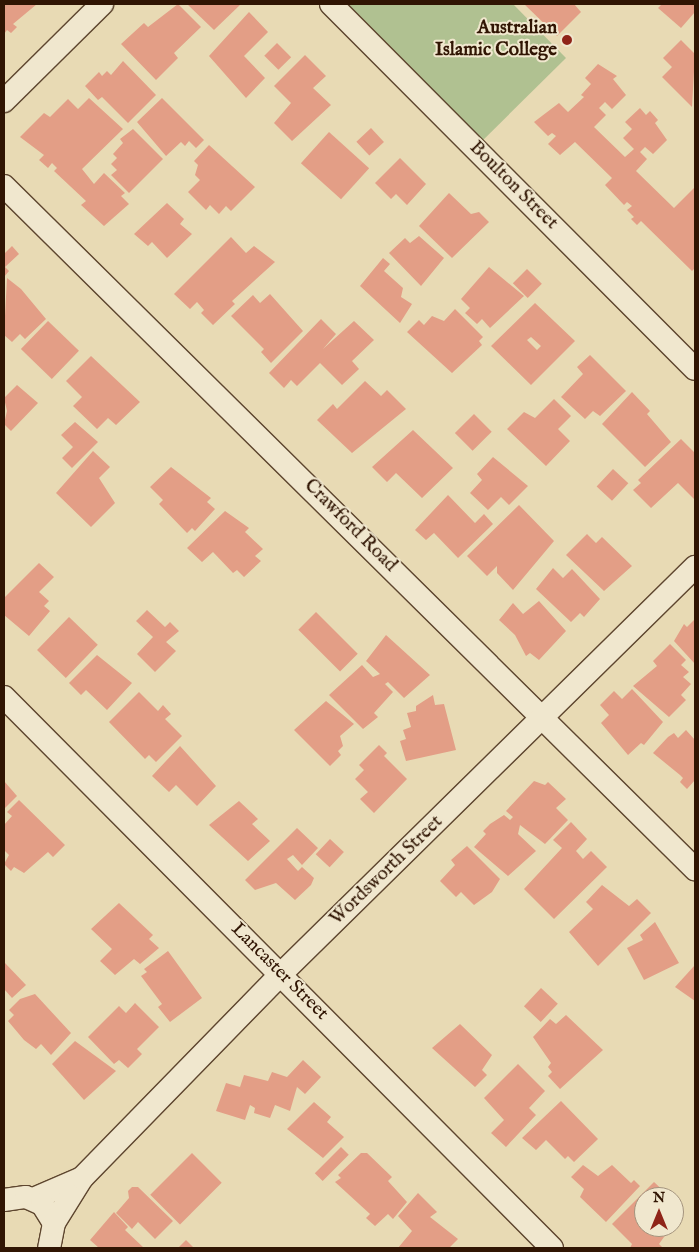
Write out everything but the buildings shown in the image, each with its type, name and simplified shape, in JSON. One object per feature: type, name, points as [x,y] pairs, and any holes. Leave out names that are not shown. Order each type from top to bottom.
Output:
[{"type":"street","points":[[4,100],[102,4]]},
{"type":"street","name":"Boulton Street","points":[[331,4],[695,369]]},
{"type":"street","name":"Crawford Road","points":[[4,186],[545,718],[695,869]]},
{"type":"street","name":"Wordsworth Street","points":[[56,1238],[82,1178],[281,974],[545,718],[695,566]]},
{"type":"street","name":"Lancaster Street","points":[[4,697],[552,1248]]},
{"type":"street","name":"Wordsworth Street","points":[[15,1196],[82,1178]]},
{"type":"street","points":[[15,1196],[42,1204],[56,1238]]},
{"type":"green space","points":[[331,4],[513,4],[566,58],[475,148]]},
{"type":"place","name":"Australian Islamic College","points":[[567,40]]}]
